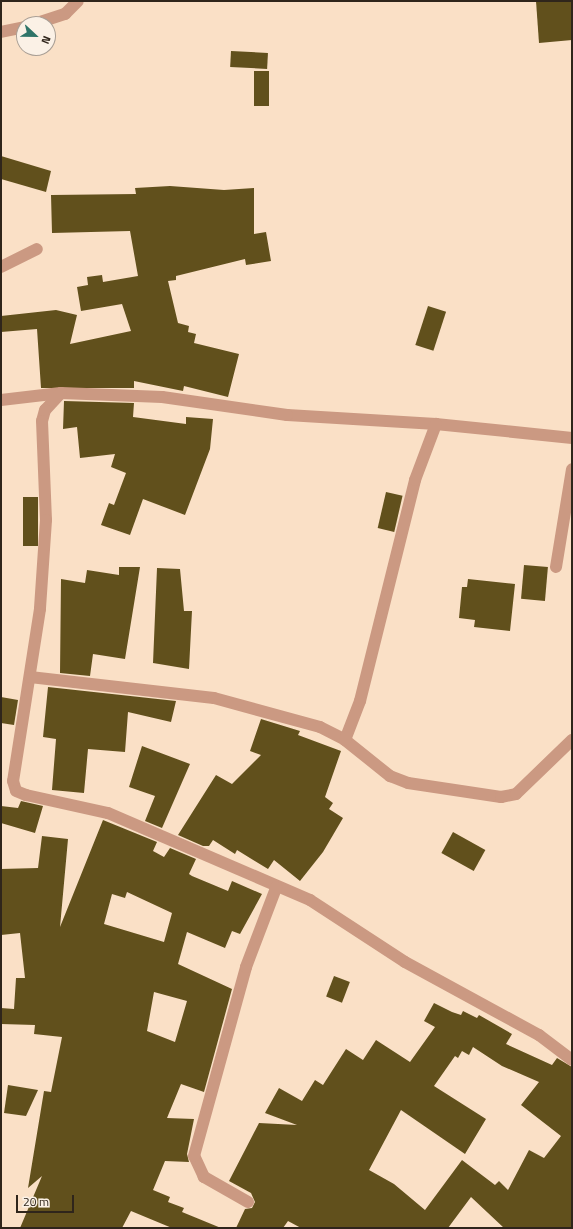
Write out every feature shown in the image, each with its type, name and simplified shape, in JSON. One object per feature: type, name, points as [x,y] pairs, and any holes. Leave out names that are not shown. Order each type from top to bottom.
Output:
[{"type":"street","points":[[56,17],[65,14],[78,1]]},
{"type":"street","points":[[1,32],[16,29]]},
{"type":"street","points":[[1,267],[37,249]]},
{"type":"street","points":[[61,393],[46,410],[42,421],[46,520],[40,609],[13,781],[16,791],[108,812],[276,888],[310,900],[405,962],[539,1035],[572,1060]]},
{"type":"street","points":[[1,400],[61,393],[154,397],[287,415],[436,424],[572,438]]},
{"type":"street","points":[[345,740],[360,700],[415,480],[436,424]]},
{"type":"street","points":[[556,567],[572,469]]},
{"type":"street","points":[[30,677],[214,698],[320,727],[345,740],[390,776],[408,783],[501,798],[516,794],[572,740]]},
{"type":"street","points":[[248,1202],[204,1177],[194,1156],[246,967],[276,888]]},
{"type":"building","points":[[536,1],[572,1],[572,40],[539,43]]},
{"type":"building","points":[[231,51],[268,53],[267,69],[230,67]]},
{"type":"building","points":[[254,71],[269,71],[269,106],[254,106]]},
{"type":"building","points":[[1,156],[51,171],[46,192],[1,179]]},
{"type":"building","points":[[170,186],[224,190],[254,188],[254,234],[266,232],[271,261],[246,265],[245,259],[176,276],[176,280],[168,281],[178,323],[189,326],[188,332],[196,334],[194,343],[239,354],[228,397],[184,386],[183,391],[134,381],[134,388],[41,388],[37,329],[1,332],[1,316],[56,310],[77,315],[70,344],[131,331],[122,304],[81,311],[77,287],[88,285],[87,277],[102,275],[103,282],[138,276],[130,231],[52,233],[51,195],[136,194],[135,188]]},
{"type":"building","points":[[428,306],[446,312],[433,351],[415,345]]},
{"type":"building","points":[[64,401],[134,403],[133,417],[186,424],[186,417],[213,419],[210,449],[185,515],[143,499],[130,535],[101,525],[109,503],[114,505],[126,473],[111,467],[115,454],[80,458],[77,427],[63,429]]},
{"type":"building","points":[[386,492],[403,496],[394,532],[378,528]]},
{"type":"building","points":[[23,497],[38,497],[38,546],[23,546]]},
{"type":"building","points":[[524,565],[548,567],[545,601],[521,599]]},
{"type":"building","points":[[119,567],[140,567],[125,659],[93,654],[90,676],[60,673],[61,579],[85,583],[87,570],[119,575]]},
{"type":"building","points":[[157,568],[180,569],[184,611],[192,611],[189,669],[153,663]]},
{"type":"building","points":[[468,579],[515,584],[510,631],[474,627],[475,620],[459,618],[462,587],[467,587]]},
{"type":"building","points":[[48,687],[176,701],[171,722],[128,712],[125,752],[88,749],[84,793],[52,790],[56,739],[43,737]]},
{"type":"building","points":[[1,697],[18,700],[14,725],[1,723]]},
{"type":"building","points":[[261,719],[300,731],[298,735],[341,751],[325,797],[333,803],[329,809],[343,818],[323,852],[300,881],[274,860],[268,869],[237,850],[235,854],[213,840],[209,846],[203,846],[178,835],[216,775],[232,784],[261,755],[250,751]]},
{"type":"building","points":[[142,746],[190,764],[162,828],[145,821],[155,796],[129,787]]},
{"type":"building","points":[[21,801],[43,806],[35,833],[1,823],[1,806],[18,808]]},
{"type":"building","points":[[103,820],[157,842],[153,851],[164,857],[170,848],[196,859],[189,874],[192,876],[228,891],[232,881],[262,894],[240,934],[232,931],[225,948],[187,932],[178,964],[232,989],[204,1092],[181,1084],[167,1118],[194,1119],[187,1154],[189,1162],[165,1161],[153,1190],[170,1197],[168,1202],[184,1208],[182,1212],[221,1228],[172,1228],[131,1211],[122,1228],[20,1228],[42,1176],[28,1188],[44,1091],[51,1092],[62,1037],[34,1034],[35,1025],[1,1024],[1,1008],[14,1009],[16,978],[25,978],[20,933],[1,935],[1,869],[38,868],[42,836],[68,839],[60,927]],"holes":[[[127,892],[172,913],[164,942],[104,924],[112,894],[125,898]],[[154,992],[187,1001],[175,1042],[147,1031]]]},
{"type":"building","points":[[453,832],[485,850],[474,871],[441,853]]},
{"type":"building","points":[[334,976],[350,982],[342,1003],[326,997]]},
{"type":"building","points":[[434,1003],[461,1015],[463,1011],[477,1018],[479,1015],[512,1034],[506,1044],[552,1065],[557,1058],[572,1067],[572,1228],[504,1228],[471,1197],[448,1228],[301,1228],[288,1221],[283,1228],[236,1228],[245,1209],[252,1208],[255,1202],[251,1193],[229,1181],[259,1123],[297,1125],[265,1113],[279,1088],[302,1101],[315,1080],[323,1085],[346,1049],[363,1060],[376,1040],[410,1062],[435,1027],[424,1021]],"holes":[[[473,1047],[502,1066],[539,1082],[521,1105],[561,1136],[544,1158],[529,1150],[508,1190],[499,1181],[495,1185],[462,1160],[425,1210],[394,1184],[369,1170],[401,1110],[465,1154],[486,1119],[434,1086],[455,1056],[458,1058],[462,1051],[469,1055]]]},
{"type":"building","points":[[8,1085],[38,1090],[26,1116],[4,1113]]}]
